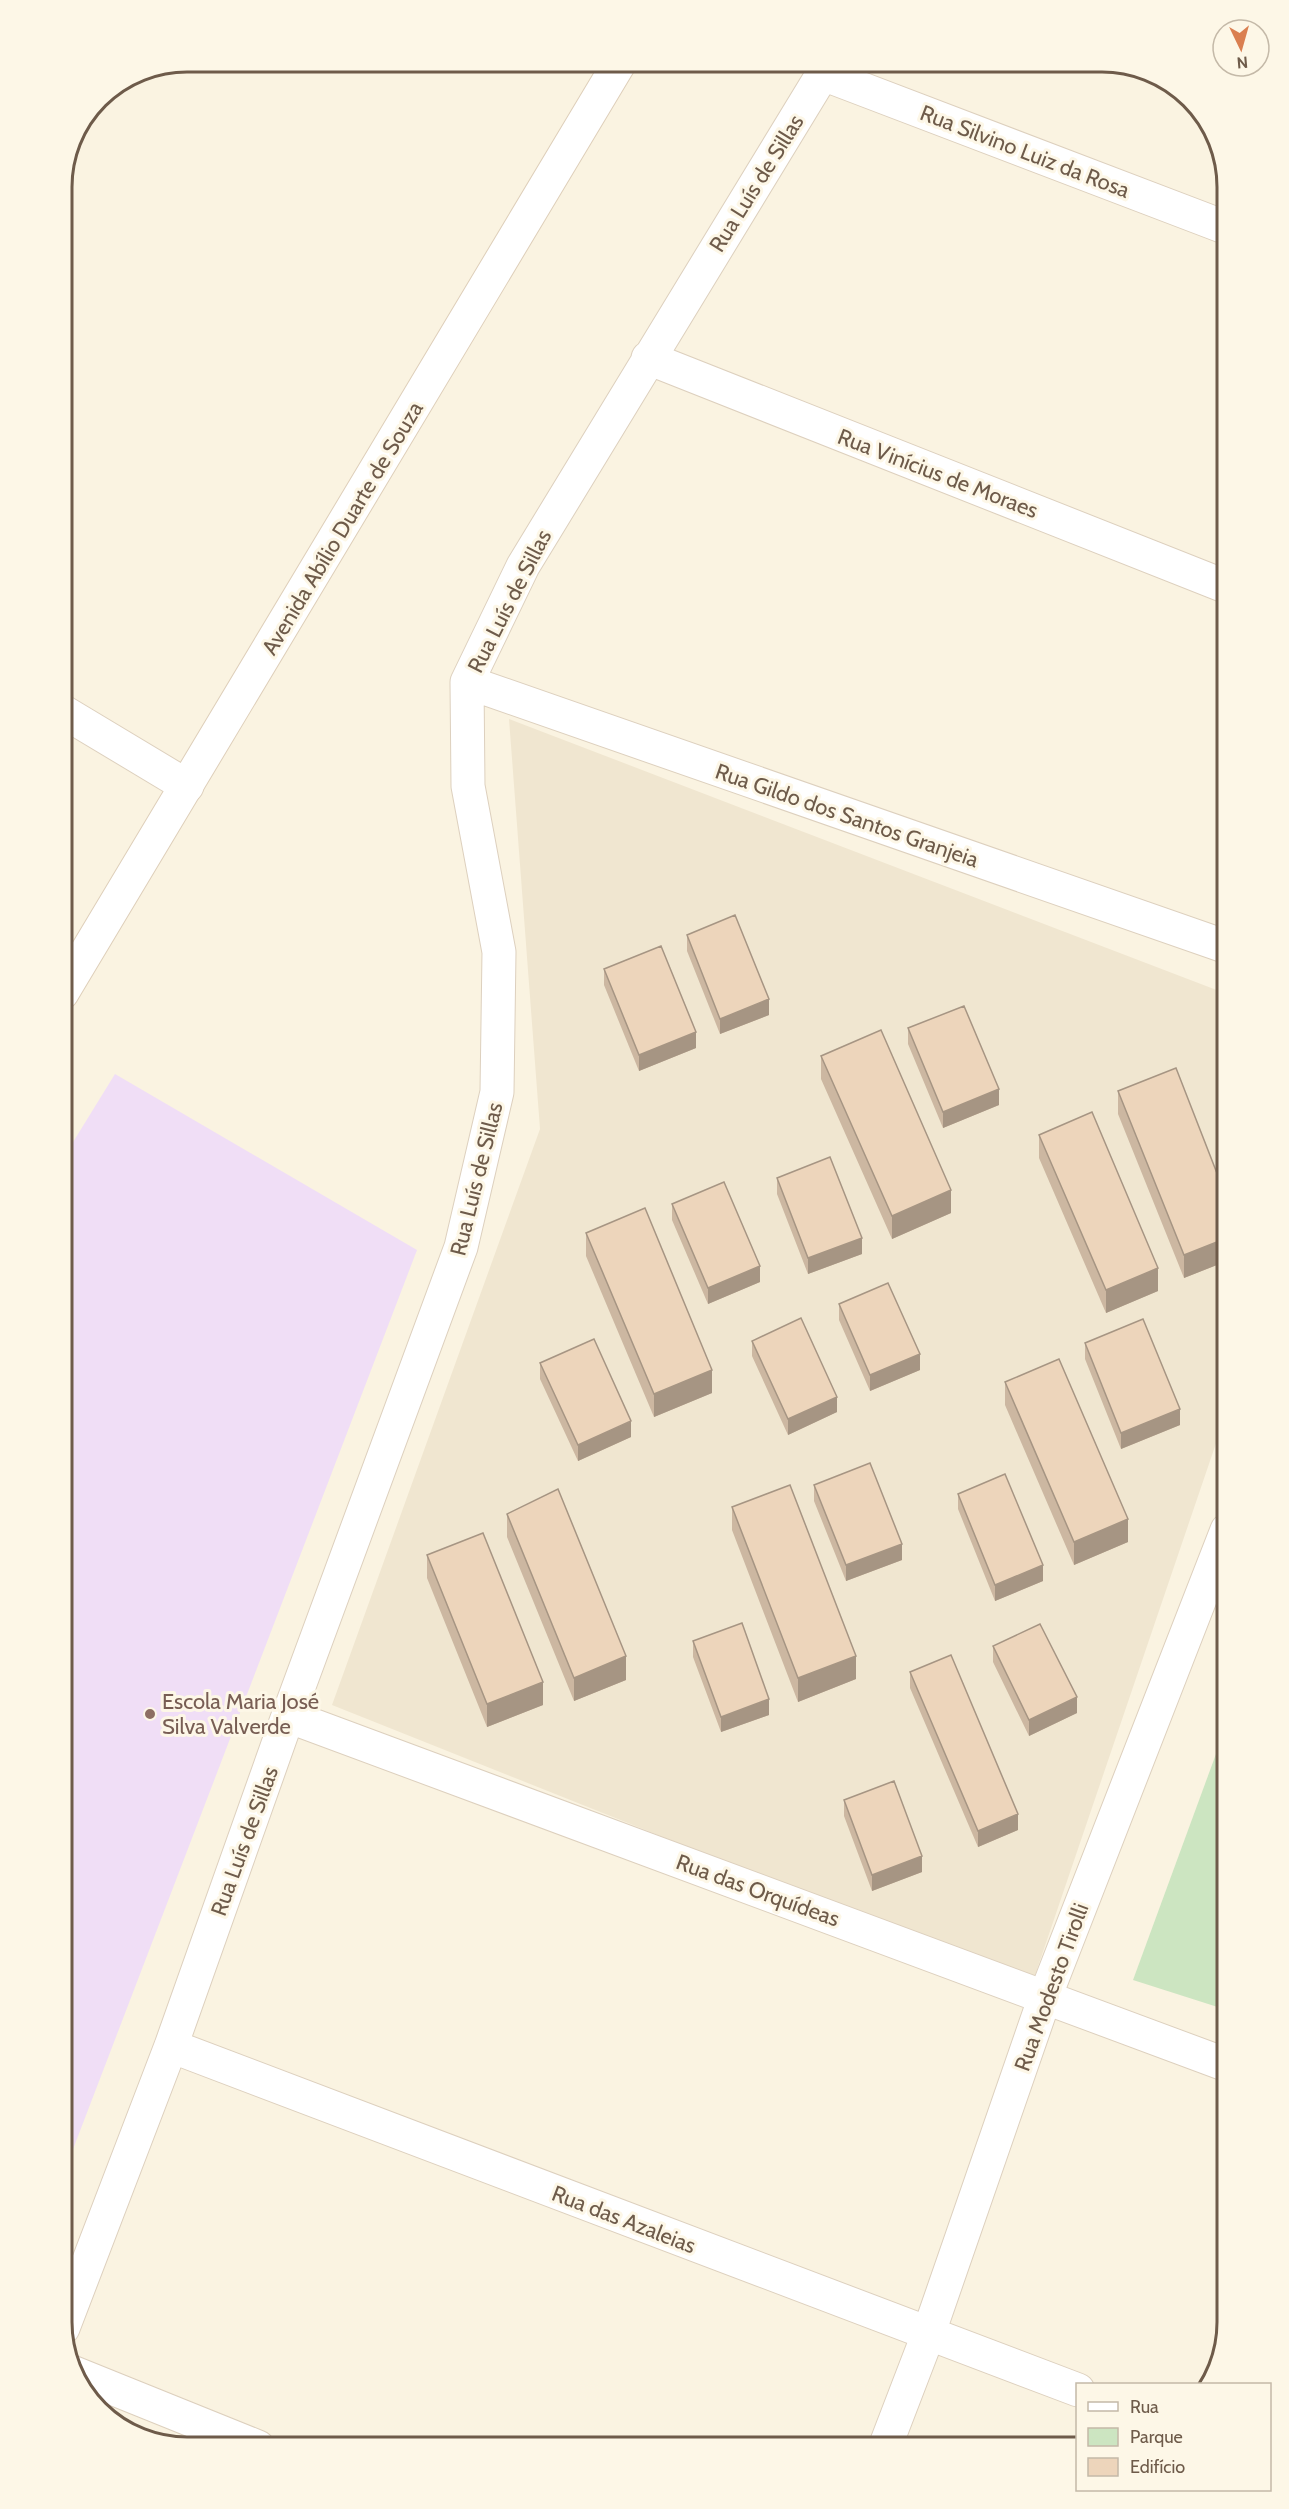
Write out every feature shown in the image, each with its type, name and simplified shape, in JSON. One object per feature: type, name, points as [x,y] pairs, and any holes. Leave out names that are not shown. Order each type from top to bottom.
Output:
[{"type":"street","name":"Avenida Abílio Duarte de Souza","points":[[72,976],[614,72]]},
{"type":"street","name":"Rua Luís de Sillas","points":[[72,2304],[171,2046],[288,1716],[461,1247],[497,1092],[499,952],[468,786],[467,682],[523,566],[825,72]]},
{"type":"street","name":"Rua Silvino Luiz da Rosa","points":[[837,72],[1217,224]]},
{"type":"street","name":"Rua Vinícius de Moraes","points":[[648,358],[1217,583]]},
{"type":"street","name":"Rua Gildo dos Santos Granjeia","points":[[467,682],[1217,944]]},
{"type":"street","points":[[72,717],[187,786]]},
{"type":"street","name":"Rua Modesto Tirolli","points":[[889,2437],[928,2335],[1045,1997],[1217,1556]]},
{"type":"street","name":"Rua das Orquídeas","points":[[288,1716],[1217,2061]]},
{"type":"street","name":"Rua das Azaleias","points":[[171,2046],[1076,2390]]},
{"type":"street","points":[[86,2378],[233,2437]]},
{"type":"shaded area","points":[[509,719],[1217,990],[1217,1440],[1032,1984],[332,1705],[540,1129]]},
{"type":"shaded area","name":"Escola Maria José Silva Valverde","points":[[115,1074],[417,1250],[72,2152],[72,1144]]},
{"type":"green space","points":[[1217,1751],[1217,2007],[1133,1980]]},
{"type":"building","points":[[735,915],[769,999],[720,1019],[687,935]]},
{"type":"building","points":[[661,946],[696,1032],[639,1055],[604,969]]},
{"type":"building","points":[[964,1006],[999,1089],[943,1112],[908,1028]]},
{"type":"building","points":[[881,1030],[951,1190],[892,1216],[821,1056]]},
{"type":"building","points":[[1176,1068],[1217,1173],[1217,1242],[1184,1255],[1118,1091]]},
{"type":"building","points":[[1092,1112],[1158,1268],[1106,1290],[1039,1135]]},
{"type":"building","points":[[830,1157],[862,1238],[808,1258],[777,1178]]},
{"type":"building","points":[[724,1182],[760,1266],[708,1288],[672,1204]]},
{"type":"building","points":[[645,1208],[712,1370],[654,1394],[586,1233]]},
{"type":"building","points":[[888,1283],[920,1354],[870,1375],[839,1304]]},
{"type":"building","points":[[801,1318],[837,1397],[788,1419],[752,1341]]},
{"type":"building","points":[[1143,1319],[1180,1409],[1121,1433],[1085,1343]]},
{"type":"building","points":[[594,1339],[631,1421],[578,1445],[540,1363]]},
{"type":"building","points":[[1059,1359],[1128,1519],[1074,1542],[1005,1382]]},
{"type":"building","points":[[870,1463],[902,1544],[846,1565],[814,1485]]},
{"type":"building","points":[[1005,1474],[1043,1565],[995,1585],[958,1494]]},
{"type":"building","points":[[790,1485],[856,1656],[798,1678],[732,1507]]},
{"type":"building","points":[[558,1489],[626,1656],[574,1678],[507,1514]]},
{"type":"building","points":[[483,1533],[543,1682],[487,1704],[427,1555]]},
{"type":"building","points":[[742,1623],[769,1699],[721,1717],[693,1641]]},
{"type":"building","points":[[1040,1624],[1077,1697],[1029,1720],[993,1646]]},
{"type":"building","points":[[951,1655],[1018,1814],[978,1831],[910,1672]]},
{"type":"building","points":[[894,1781],[922,1856],[872,1875],[844,1800]]},
{"type":"place","name":"Escola Maria José Silva Valverde","points":[[150,1714]]}]
